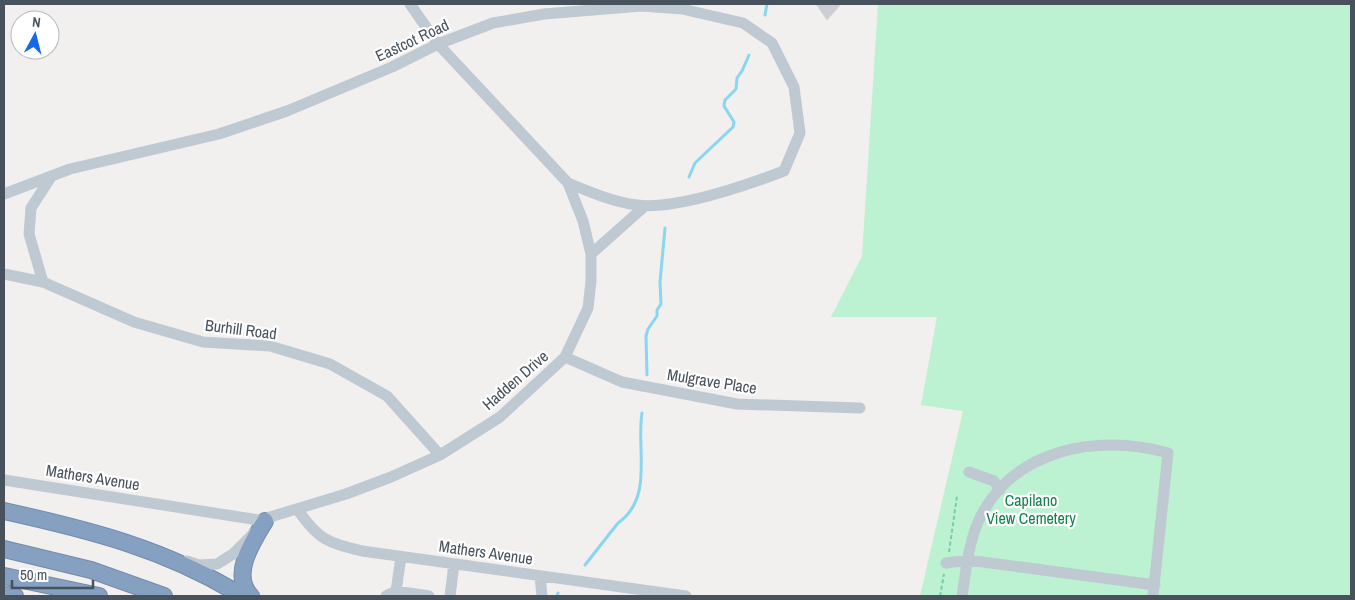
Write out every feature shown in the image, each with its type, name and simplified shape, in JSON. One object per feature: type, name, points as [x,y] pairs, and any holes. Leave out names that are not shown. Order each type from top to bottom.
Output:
[{"type":"highway","points":[[4,511],[133,543],[242,596]]},
{"type":"highway","points":[[251,596],[245,588],[243,571],[249,550],[265,521]]},
{"type":"highway","points":[[4,549],[91,570],[164,596]]},
{"type":"highway","points":[[4,576],[99,596]]},
{"type":"highway","points":[[4,595],[15,596]]},
{"type":"street","name":"Hadden Drive","points":[[265,521],[278,514],[346,494],[440,455],[500,418],[565,357],[588,308],[591,254],[583,220],[568,183],[438,44],[410,4]]},
{"type":"street","name":"Eastcot Road","points":[[4,194],[70,169],[219,134],[279,114],[392,67],[438,44],[493,23],[544,14],[642,6],[682,9],[743,23],[772,43],[794,87],[800,133],[784,171],[745,187],[668,204],[645,206],[602,197],[568,183]]},
{"type":"street","points":[[43,282],[29,234],[31,208],[51,177]]},
{"type":"street","points":[[591,254],[645,206]]},
{"type":"street","name":"Burhill Road","points":[[4,274],[43,282],[134,322],[203,342],[270,346],[330,364],[387,396],[440,455]]},
{"type":"street","name":"Mulgrave Place","points":[[565,357],[622,382],[737,404],[860,408]]},
{"type":"street","points":[[946,563],[968,560],[1154,590],[1168,453],[1124,445],[1089,445],[1067,449],[1031,465],[1000,490],[978,522],[968,560],[962,596]]},
{"type":"street","points":[[969,472],[994,481],[1000,490]]},
{"type":"street","name":"Mathers Avenue","points":[[4,480],[265,521]]},
{"type":"street","name":"Mathers Avenue","points":[[297,508],[310,528],[328,542],[362,551],[686,596]]},
{"type":"street","points":[[133,543],[209,566],[225,560],[265,521]]},
{"type":"street","points":[[401,557],[391,594],[429,596]]},
{"type":"street","points":[[450,596],[454,564]]},
{"type":"street","points":[[540,576],[542,596]]},
{"type":"path","points":[[940,596],[956,496]]},
{"type":"green space","name":"Capilano View Cemetery","points":[[878,4],[1351,4],[1351,596],[920,596],[963,411],[921,405],[937,317],[831,317],[862,256]]},
{"type":"building","points":[[816,4],[841,4],[827,20]]},
{"type":"waterway","points":[[765,15],[767,4]]},
{"type":"waterway","points":[[689,177],[695,163],[733,127],[734,122],[724,106],[725,100],[736,89],[737,78],[749,55]]},
{"type":"waterway","points":[[647,375],[646,336],[661,304],[660,282],[665,228]]},
{"type":"waterway","points":[[585,565],[618,523],[629,513],[636,500],[640,487],[642,413]]}]
